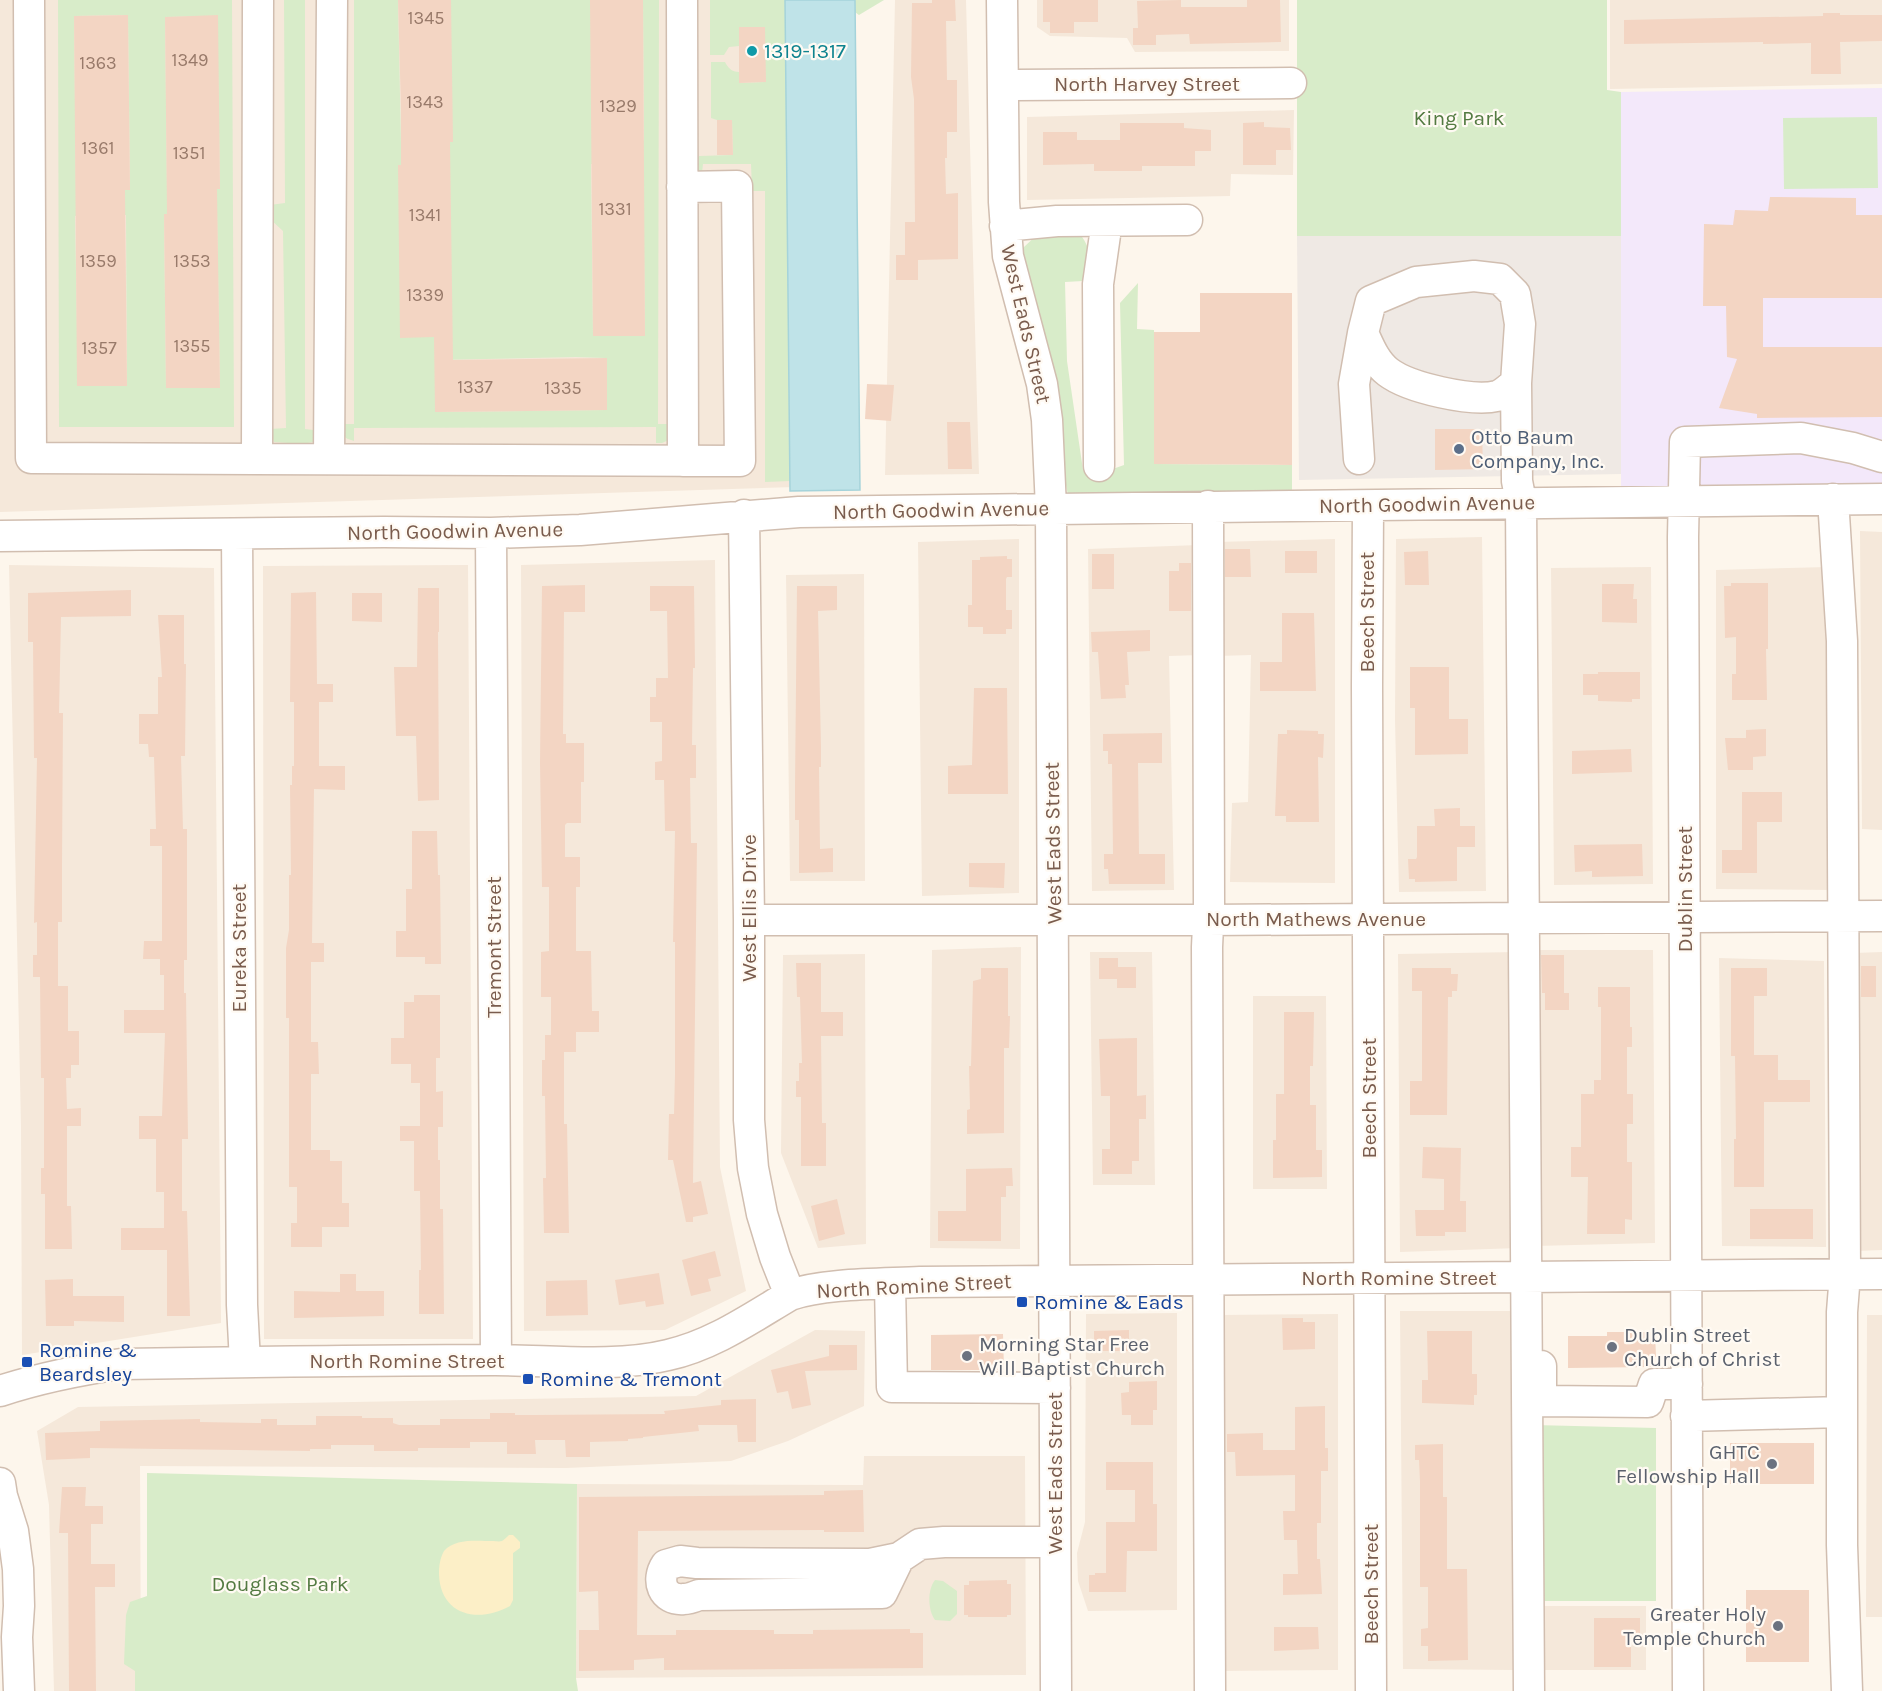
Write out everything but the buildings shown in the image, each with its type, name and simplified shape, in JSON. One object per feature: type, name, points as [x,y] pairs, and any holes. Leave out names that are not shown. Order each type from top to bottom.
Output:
[{"type":"street","points":[[29,0],[31,458],[740,461],[737,186],[682,187]]},
{"type":"street","points":[[256,459],[258,0]]},
{"type":"street","points":[[329,459],[332,0]]},
{"type":"street","points":[[682,0],[683,461]]},
{"type":"street","name":"West Eads Street","points":[[1002,0],[1005,226],[1008,256],[1016,294],[1042,384],[1047,420],[1051,508],[1056,1691]]},
{"type":"street","name":"North Harvey Street","points":[[1003,85],[1291,83]]},
{"type":"street","points":[[1099,466],[1098,284],[1107,220]]},
{"type":"street","points":[[1005,226],[1057,221],[1187,220]]},
{"type":"street","points":[[1359,459],[1354,384],[1362,333],[1371,301],[1416,282],[1474,276],[1500,279],[1515,294],[1520,324],[1516,383],[1517,481],[1521,502],[1529,1691]]},
{"type":"street","points":[[1362,333],[1375,357],[1388,372],[1408,382],[1453,395],[1477,398],[1500,395],[1516,383]]},
{"type":"street","name":"Dublin Street","points":[[1688,1691],[1683,502],[1685,442],[1801,438],[1853,447],[1882,457]]},
{"type":"street","points":[[1833,499],[1842,641],[1845,1274],[1842,1312],[1842,1545],[1847,1691]]},
{"type":"street","name":"North Goodwin Avenue","points":[[0,536],[491,533],[580,530],[744,515],[810,512],[1882,499]]},
{"type":"street","points":[[1208,506],[1210,1691]]},
{"type":"street","name":"Beech Street","points":[[1368,506],[1368,1278],[1371,1691]]},
{"type":"street","name":"West Ellis Drive","points":[[744,515],[749,1120],[753,1168],[762,1214],[790,1295]]},
{"type":"street","name":"Tremont Street","points":[[491,533],[496,1360]]},
{"type":"street","name":"Eureka Street","points":[[237,534],[242,1293],[245,1362]]},
{"type":"street","name":"North Mathews Avenue","points":[[749,920],[1882,916]]},
{"type":"street","name":"North Romine Street","points":[[0,1391],[41,1378],[121,1364],[631,1361],[666,1356],[690,1349],[726,1333],[790,1295],[826,1288],[920,1281],[1882,1274]]},
{"type":"street","points":[[890,1284],[892,1387],[1055,1388]]},
{"type":"street","points":[[1527,1330],[1541,1330],[1542,1401],[1648,1402],[1654,1384],[1687,1384]]},
{"type":"street","points":[[1686,1416],[1842,1412]]},
{"type":"street","points":[[0,1483],[13,1531],[18,1569],[19,1606],[8,1637],[19,1691]]},
{"type":"street","points":[[899,1558],[882,1593],[699,1596],[683,1600],[668,1595],[662,1589],[660,1581],[661,1572],[666,1565],[680,1561],[870,1564],[899,1558],[920,1544],[1055,1542]]},
{"type":"shaded area","points":[[0,0],[855,0],[860,485],[0,512]]},
{"type":"shaded area","points":[[895,0],[966,0],[979,474],[885,475]]},
{"type":"shaded area","points":[[1037,0],[1289,0],[1289,51],[1135,52],[1127,38],[1050,36],[1037,27]]},
{"type":"shaded area","points":[[1610,0],[1882,0],[1882,84],[1610,89]]},
{"type":"shaded area","points":[[1882,88],[1882,492],[1621,497],[1621,92]]},
{"type":"shaded area","points":[[1294,110],[1293,175],[1231,174],[1230,196],[1027,200],[1027,117]]},
{"type":"shaded area","points":[[1297,236],[1621,236],[1622,474],[1299,480]]},
{"type":"shaded area","points":[[1860,531],[1882,532],[1882,830],[1862,829]]},
{"type":"shaded area","points":[[1482,537],[1486,891],[1399,892],[1395,720],[1396,539]]},
{"type":"shaded area","points":[[1019,539],[1019,893],[922,896],[918,542]]},
{"type":"shaded area","points":[[1335,539],[1335,883],[1230,882],[1232,803],[1248,802],[1251,655],[1217,656],[1217,542]]},
{"type":"shaded area","points":[[1199,545],[1200,655],[1169,656],[1174,890],[1092,891],[1088,549]]},
{"type":"shaded area","points":[[715,560],[720,1167],[746,1291],[665,1330],[524,1331],[521,565]]},
{"type":"shaded area","points":[[9,565],[214,568],[221,1323],[22,1355],[21,1126]]},
{"type":"shaded area","points":[[468,565],[473,1339],[264,1339],[263,566]]},
{"type":"shaded area","points":[[1651,567],[1653,884],[1554,885],[1551,568]]},
{"type":"shaded area","points":[[1828,567],[1834,890],[1716,889],[1716,570]]},
{"type":"shaded area","points":[[864,574],[865,881],[790,881],[786,575]]},
{"type":"shaded area","points":[[1021,947],[1020,1249],[930,1248],[932,950]]},
{"type":"shaded area","points":[[1531,950],[1653,950],[1655,1243],[1535,1246]]},
{"type":"shaded area","points":[[1090,952],[1152,952],[1155,1185],[1093,1185]]},
{"type":"shaded area","points":[[1517,952],[1519,1248],[1400,1252],[1398,954]]},
{"type":"shaded area","points":[[1882,952],[1882,1250],[1856,1251],[1854,953]]},
{"type":"shaded area","points":[[865,954],[866,1244],[818,1248],[781,1153],[783,955]]},
{"type":"shaded area","points":[[1719,958],[1824,961],[1826,1247],[1722,1246]]},
{"type":"shaded area","points":[[1253,996],[1326,996],[1327,1189],[1253,1189]]},
{"type":"shaded area","points":[[1400,1311],[1520,1311],[1513,1670],[1403,1669]]},
{"type":"shaded area","points":[[1177,1313],[1177,1610],[1088,1611],[1078,1581],[1077,1553],[1085,1522],[1086,1314]]},
{"type":"shaded area","points":[[1338,1314],[1338,1670],[1219,1671],[1220,1315]]},
{"type":"shaded area","points":[[1867,1315],[1882,1315],[1882,1617],[1866,1617]]},
{"type":"shaded area","points":[[815,1330],[865,1331],[864,1406],[788,1441],[731,1461],[566,1468],[140,1466],[141,1691],[54,1691],[49,1505],[37,1431],[78,1407],[696,1396]]},
{"type":"shaded area","points":[[864,1456],[1025,1456],[1026,1675],[576,1678],[577,1484],[863,1485]]},
{"type":"shaded area","points":[[1542,1606],[1646,1606],[1646,1670],[1542,1670]]},
{"type":"green space","points":[[58,0],[232,0],[234,427],[59,427]],"holes":[[[128,15],[130,189],[76,190],[74,16]],[[217,16],[220,189],[167,190],[165,17]],[[217,213],[220,388],[166,388],[164,215]],[[126,215],[127,385],[78,386],[75,216]]]},
{"type":"green space","points":[[284,0],[305,0],[305,429],[322,431],[319,441],[302,444],[274,442],[270,429],[286,428],[283,231],[270,219],[270,205],[285,203]]},
{"type":"green space","points":[[354,0],[398,0],[401,143],[451,0],[590,0],[644,141],[643,0],[659,0],[658,424],[674,424],[671,439],[656,443],[656,427],[354,428],[354,441],[343,436],[340,424],[354,424]],"holes":[[[643,163],[645,336],[593,336],[591,164]],[[399,165],[450,165],[400,198]],[[606,358],[607,410],[435,412],[435,360]]]},
{"type":"green space","points":[[710,0],[785,0],[790,481],[765,482],[765,191],[752,191],[751,164],[703,164],[700,174],[696,165],[699,156],[733,155],[732,121],[711,118],[711,62],[725,62],[730,69],[739,72],[740,83],[765,82],[765,27],[739,27],[739,46],[729,47],[724,55],[710,55]]},
{"type":"green space","points":[[838,0],[884,0],[859,15]]},
{"type":"green space","name":"King Park","points":[[1297,0],[1607,0],[1607,90],[1621,92],[1621,236],[1297,236]]},
{"type":"green space","points":[[1877,117],[1878,188],[1784,189],[1783,118]]},
{"type":"green space","points":[[1041,231],[1080,234],[1089,252],[1089,262],[1083,281],[1065,282],[1067,361],[1083,470],[1107,471],[1124,465],[1120,303],[1138,283],[1137,329],[1154,330],[1154,464],[1292,465],[1292,497],[1068,495],[1021,259],[1024,247]]},
{"type":"green space","points":[[1534,1425],[1656,1428],[1656,1601],[1533,1601]]},
{"type":"green space","name":"Douglass Park","points":[[147,1473],[577,1484],[576,1678],[578,1691],[135,1691],[135,1671],[124,1664],[126,1615],[130,1602],[147,1596]]},
{"type":"green space","points":[[935,1580],[943,1581],[957,1591],[957,1614],[950,1621],[935,1620],[931,1611],[929,1600]]},
{"type":"sand","points":[[513,1535],[520,1542],[520,1548],[513,1553],[513,1600],[510,1606],[486,1614],[474,1615],[453,1607],[441,1588],[439,1568],[444,1551],[460,1542],[501,1541]]},
{"type":"water","points":[[785,0],[855,0],[860,490],[790,491]]},
{"type":"place","name":"1319-1317","points":[[752,51]]},
{"type":"place","name":"Otto Baum Company, Inc.","points":[[1459,449]]},
{"type":"place","name":"Romine & Eads","points":[[1022,1302]]},
{"type":"place","name":"Dublin Street Church of Christ","points":[[1612,1347]]},
{"type":"place","name":"Morning Star Free Will Baptist Church","points":[[967,1356]]},
{"type":"place","name":"Romine & Beardsley","points":[[27,1362]]},
{"type":"place","name":"Romine & Tremont","points":[[528,1379]]},
{"type":"place","name":"GHTC Fellowship Hall","points":[[1772,1464]]},
{"type":"place","name":"Greater Holy Temple Church","points":[[1778,1626]]}]
